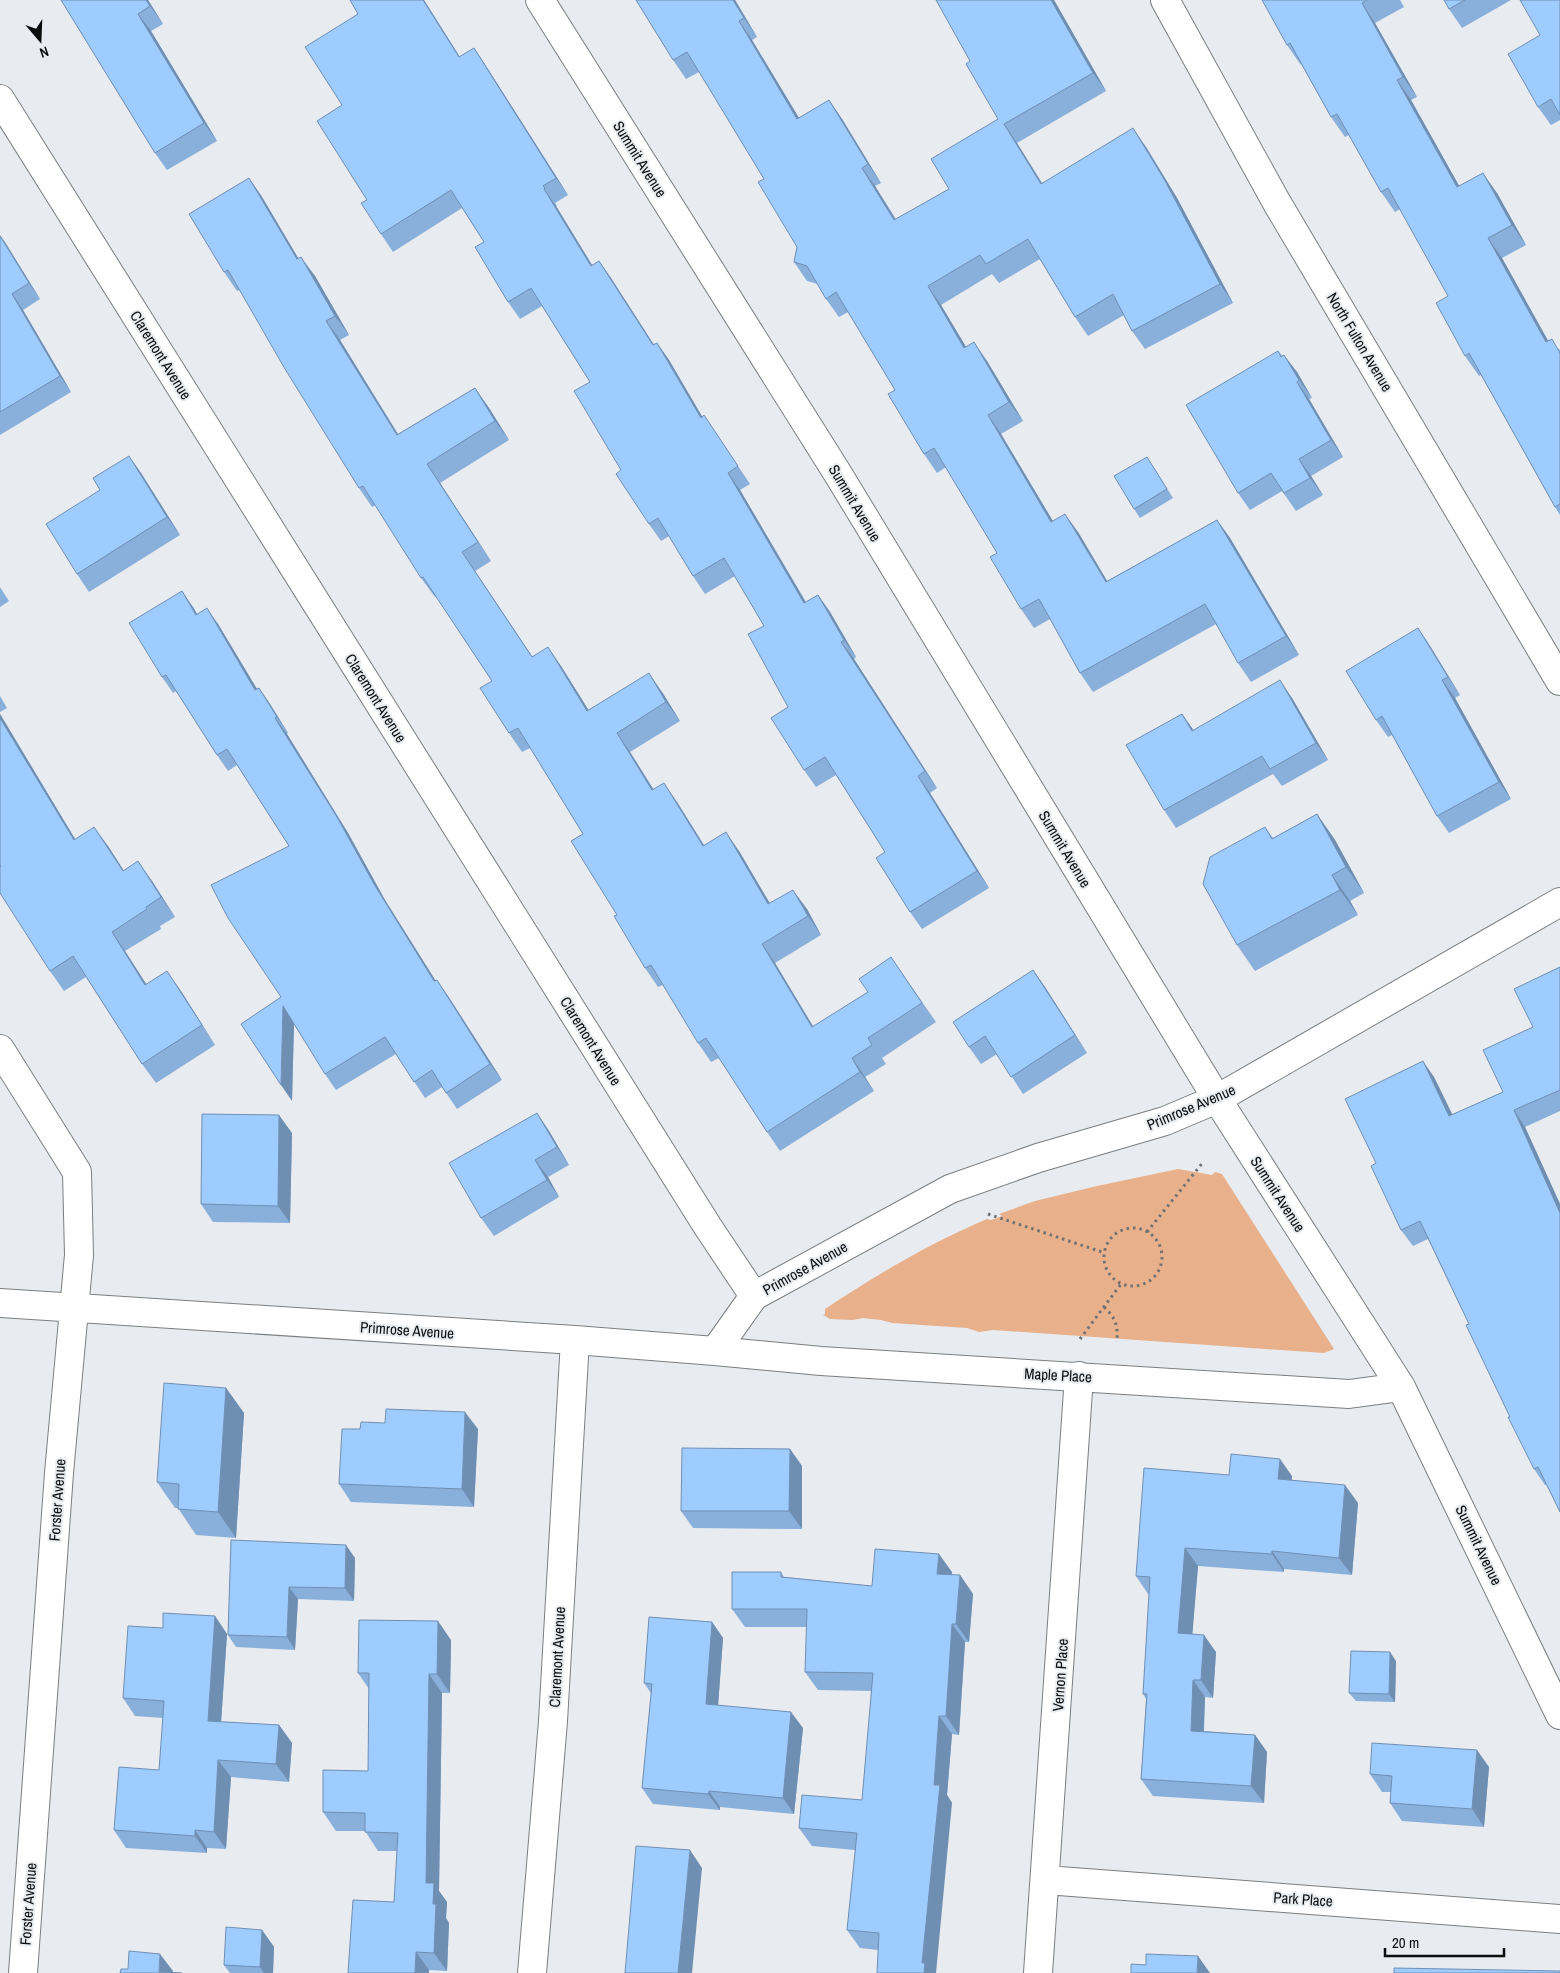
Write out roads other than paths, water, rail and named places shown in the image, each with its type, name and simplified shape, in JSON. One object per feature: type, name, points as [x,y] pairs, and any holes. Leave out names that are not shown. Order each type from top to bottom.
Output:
[{"type":"street","name":"Summit Avenue","points":[[540,0],[838,474],[1217,1099],[1401,1386],[1560,1715]]},
{"type":"street","name":"North Fulton Avenue","points":[[1165,0],[1277,203],[1560,681]]},
{"type":"street","name":"Claremont Avenue","points":[[0,99],[708,1226],[754,1296]]},
{"type":"street","name":"Primrose Avenue","points":[[0,1303],[575,1340],[715,1351],[754,1296],[950,1189],[1038,1158],[1165,1121],[1217,1099],[1560,902]]},
{"type":"street","name":"Forster Avenue","points":[[0,1049],[77,1172],[79,1255],[58,1483],[23,1973]]},
{"type":"street","name":"Claremont Avenue","points":[[532,1973],[553,1721],[575,1340]]},
{"type":"street","name":"Maple Place","points":[[715,1351],[821,1360],[1349,1394],[1401,1386]]},
{"type":"street","name":"Vernon Place","points":[[1038,1973],[1046,1880],[1079,1376]]},
{"type":"street","name":"Park Place","points":[[1046,1880],[1560,1919]]}]
